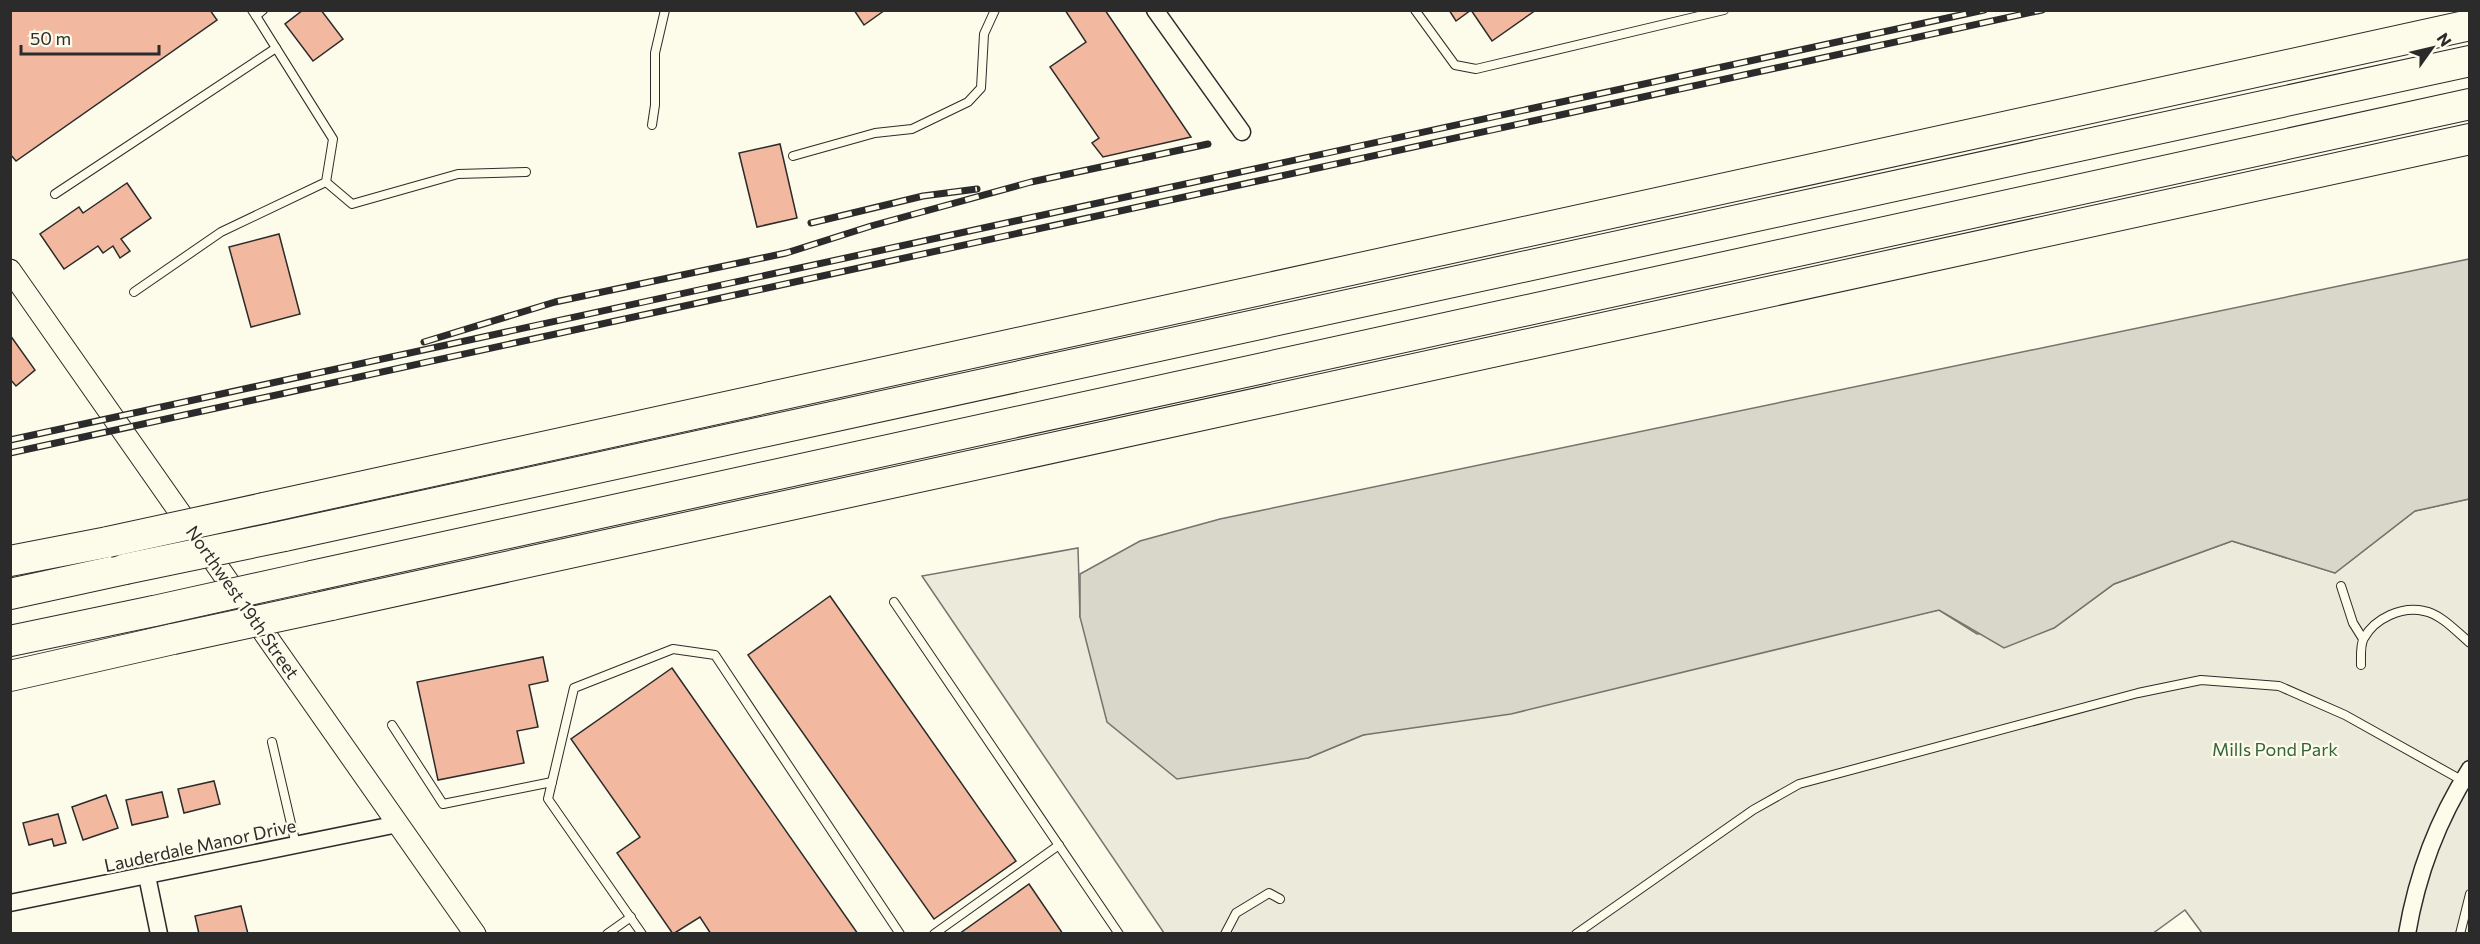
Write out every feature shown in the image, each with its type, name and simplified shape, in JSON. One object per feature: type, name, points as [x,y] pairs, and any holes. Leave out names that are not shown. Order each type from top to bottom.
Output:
[{"type":"highway","points":[[10,561],[108,542],[2469,26]]},
{"type":"highway","points":[[10,594],[2469,61]]},
{"type":"highway","points":[[10,641],[2469,104]]},
{"type":"highway","points":[[10,676],[2469,139]]},
{"type":"street","points":[[1155,10],[1242,132]]},
{"type":"street","name":"Northwest 19th Street","points":[[10,270],[475,933]]},
{"type":"street","points":[[2407,933],[2419,882],[2431,847],[2467,778]]},
{"type":"street","name":"Lauderdale Manor Drive","points":[[10,903],[398,824]]},
{"type":"street","points":[[147,876],[159,933]]},
{"type":"lane","points":[[652,125],[655,105],[655,53],[665,10]]},
{"type":"lane","points":[[793,156],[875,133],[912,129],[968,102],[981,88],[984,34],[995,10]]},
{"type":"lane","points":[[1415,10],[1455,66],[1476,69],[1724,10]]},
{"type":"lane","points":[[257,12],[276,48],[333,139],[326,182]]},
{"type":"lane","points":[[56,194],[276,48]]},
{"type":"lane","points":[[326,182],[352,204],[458,174],[526,172]]},
{"type":"lane","points":[[134,292],[221,232],[326,182]]},
{"type":"lane","points":[[2341,586],[2353,622],[2363,639],[2361,665]]},
{"type":"lane","points":[[894,602],[1119,933]]},
{"type":"lane","points":[[2363,639],[2378,622],[2399,610],[2426,610],[2450,625],[2469,643]]},
{"type":"lane","points":[[642,933],[548,799],[574,688],[673,649],[715,655],[900,933]]},
{"type":"lane","points":[[1576,933],[1754,810],[1799,784],[2138,693],[2201,680],[2278,686],[2345,715],[2467,778]]},
{"type":"lane","points":[[392,725],[443,804],[552,782]]},
{"type":"lane","points":[[272,742],[296,845]]},
{"type":"lane","points":[[934,933],[1059,845]]},
{"type":"lane","points":[[1225,933],[1236,913],[1269,893],[1280,899]]},
{"type":"lane","points":[[2460,933],[2469,894]]},
{"type":"lane","points":[[607,933],[631,917]]},
{"type":"green space","name":"Mills Pond Park","points":[[2469,499],[2469,933],[2202,933],[2185,910],[2152,934],[1164,933],[922,576],[1078,548],[1080,617],[1308,758],[1363,735],[1939,610],[1977,634],[2054,628],[2114,584],[2232,541],[2335,573],[2415,511]]},
{"type":"shaded area","points":[[2469,259],[2469,499],[2415,511],[2335,573],[2232,541],[2114,584],[2054,628],[2004,648],[1939,610],[1511,714],[1363,735],[1308,758],[1177,779],[1107,722],[1080,617],[1080,574],[1140,541],[1220,519]]},
{"type":"building","points":[[10,10],[210,10],[217,20],[16,161],[10,154]]},
{"type":"building","points":[[303,10],[321,10],[343,39],[313,61],[285,24]]},
{"type":"building","points":[[854,10],[885,10],[864,25]]},
{"type":"building","points":[[1065,10],[1105,10],[1191,137],[1103,157],[1092,143],[1099,138],[1050,67],[1086,42]]},
{"type":"building","points":[[1449,10],[1471,10],[1456,21]]},
{"type":"building","points":[[1471,10],[1536,10],[1492,41]]},
{"type":"building","points":[[780,144],[797,218],[757,227],[739,153]]},
{"type":"building","points":[[127,183],[151,218],[121,239],[130,251],[120,258],[113,246],[103,253],[98,246],[64,269],[40,234],[79,207],[83,213]]},
{"type":"building","points":[[279,234],[300,314],[251,327],[229,247]]},
{"type":"building","points":[[10,335],[35,370],[16,386],[10,379]]},
{"type":"building","points":[[830,596],[1016,861],[934,919],[748,655]]},
{"type":"building","points":[[543,657],[548,681],[529,685],[538,727],[517,731],[524,763],[438,780],[417,682]]},
{"type":"building","points":[[672,668],[858,934],[711,934],[700,917],[673,934],[617,853],[640,837],[571,739]]},
{"type":"building","points":[[214,781],[220,804],[184,813],[178,789]]},
{"type":"building","points":[[162,792],[168,817],[132,825],[126,800]]},
{"type":"building","points":[[106,795],[118,828],[83,840],[72,807]]},
{"type":"building","points":[[58,814],[66,843],[54,846],[52,839],[29,845],[23,823]]},
{"type":"building","points":[[1029,884],[1063,934],[959,934]]},
{"type":"building","points":[[241,906],[248,934],[199,934],[195,916]]},
{"type":"railway","points":[[10,440],[1984,10]]},
{"type":"railway","points":[[10,453],[2042,10]]},
{"type":"railway","points":[[424,342],[555,302],[786,253],[871,226],[1031,182],[1208,144]]},
{"type":"railway","points":[[811,223],[923,196],[977,189]]}]
